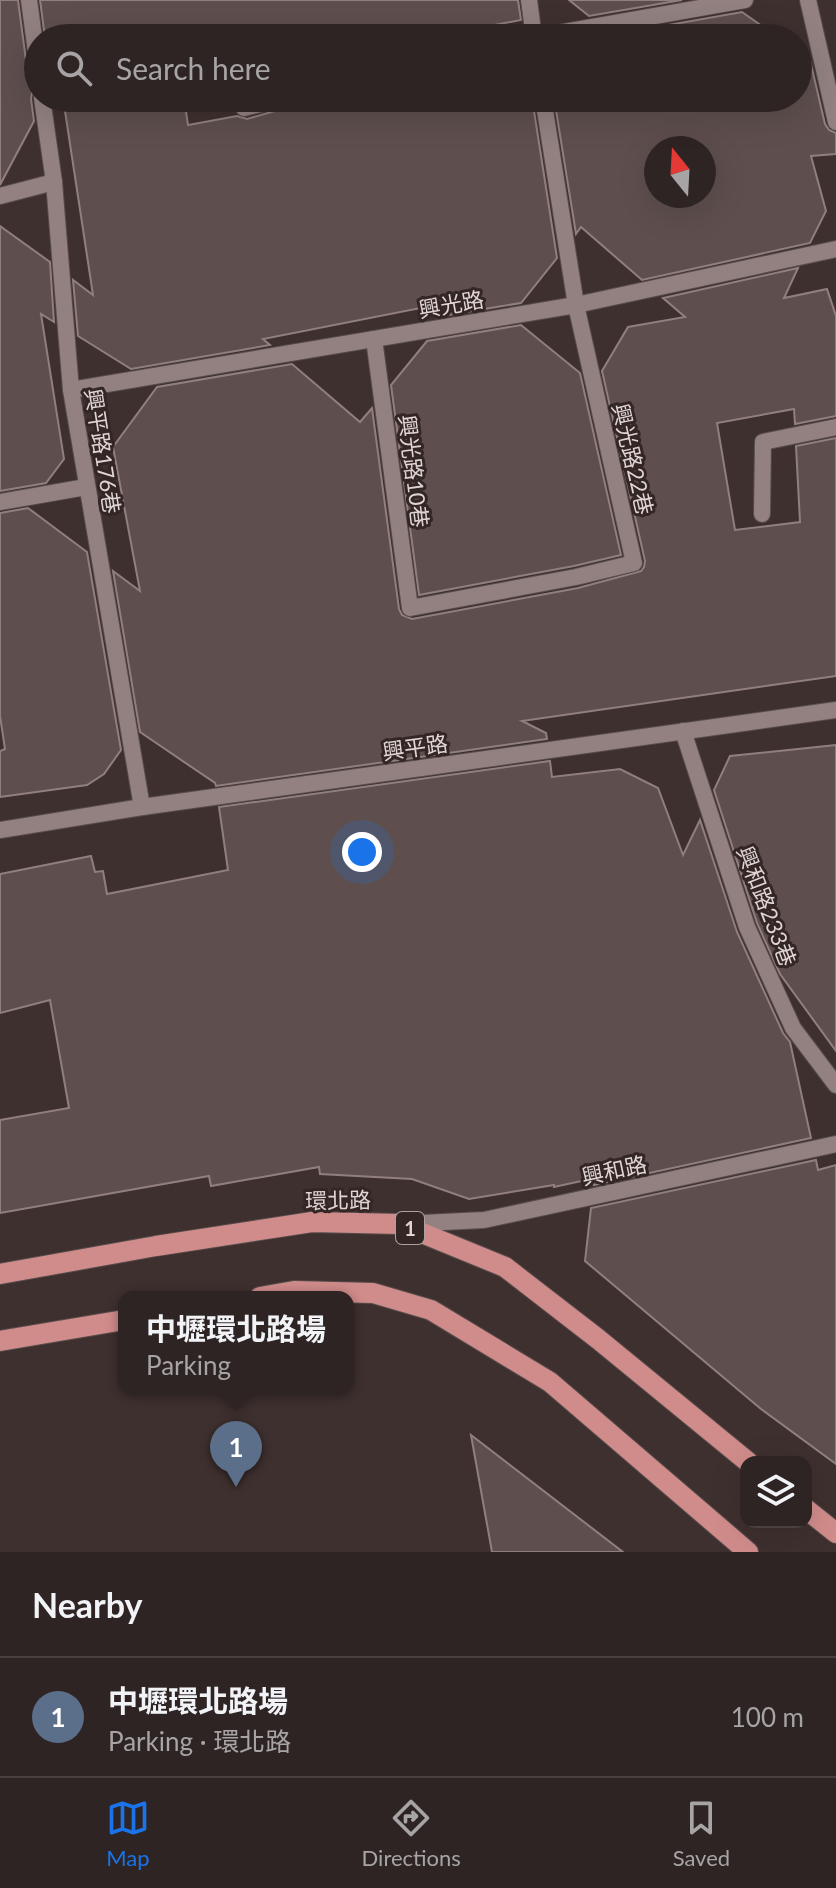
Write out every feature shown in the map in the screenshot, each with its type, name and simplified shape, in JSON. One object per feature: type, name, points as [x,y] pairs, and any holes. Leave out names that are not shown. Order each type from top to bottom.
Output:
[{"type":"main road","name":"環北路","points":[[0,1274],[312,1222],[400,1224],[505,1267],[741,1456]]},
{"type":"main road","points":[[354,1293],[373,1293],[431,1310],[550,1382],[748,1552]]},
{"type":"main road","points":[[0,1341],[118,1321]]},
{"type":"main road","points":[[812,1514],[836,1533]]},
{"type":"lane","points":[[29,0],[32,24]]},
{"type":"lane","points":[[529,0],[532,24]]},
{"type":"lane","points":[[611,24],[745,0]]},
{"type":"lane","points":[[808,0],[836,122]]},
{"type":"lane","name":"興平路176巷","points":[[44,112],[54,182],[71,390],[142,807]]},
{"type":"lane","points":[[545,112],[576,305]]},
{"type":"lane","points":[[0,196],[54,182]]},
{"type":"lane","name":"興光路","points":[[71,390],[576,305],[836,249]]},
{"type":"lane","name":"興光路22巷","points":[[410,608],[634,563],[576,305]]},
{"type":"lane","name":"興光路10巷","points":[[374,339],[410,608]]},
{"type":"lane","points":[[762,514],[763,442],[836,427]]},
{"type":"lane","points":[[0,502],[86,487]]},
{"type":"lane","name":"興平路","points":[[0,830],[142,807],[836,710]]},
{"type":"lane","name":"興和路233巷","points":[[683,731],[747,927],[793,1028],[836,1085]]},
{"type":"lane","name":"興和路","points":[[400,1224],[484,1220],[836,1144]]},
{"type":"building","points":[[0,0],[18,0],[24,45],[24,112],[33,112],[34,121],[0,185]]},
{"type":"building","points":[[40,0],[518,0],[521,20],[500,24],[43,24]]},
{"type":"building","points":[[569,0],[682,0],[589,16]]},
{"type":"building","points":[[742,12],[759,24],[674,24]]},
{"type":"building","points":[[812,69],[825,124],[836,133],[836,154],[811,156],[826,211],[810,243],[642,280],[581,227],[576,234],[556,112],[812,112]]},
{"type":"building","points":[[65,112],[186,112],[188,125],[237,116],[247,119],[271,112],[534,112],[557,258],[521,303],[448,315],[461,300],[263,339],[270,345],[131,369],[78,336],[73,280],[93,295]]},
{"type":"building","points":[[0,226],[50,262],[54,322],[41,314],[64,459],[46,483],[0,491]]},
{"type":"building","points":[[798,268],[784,298],[827,289],[836,316],[836,416],[795,424],[794,409],[717,423],[735,530],[800,522],[796,446],[836,438],[836,676],[522,721],[546,733],[547,739],[216,786],[140,732],[113,571],[140,591],[113,447],[157,387],[292,364],[360,422],[372,408],[399,609],[402,615],[412,619],[578,588],[641,571],[645,561],[602,371],[628,327],[685,317],[663,298]]},
{"type":"building","points":[[521,325],[580,373],[621,555],[419,595],[391,385],[427,341]]},
{"type":"building","points":[[28,508],[87,552],[121,750],[104,774],[87,785],[0,797],[0,751],[5,749],[0,716],[0,513]]},
{"type":"building","points":[[836,745],[836,1051],[780,974],[757,923],[714,790],[730,756]]},
{"type":"building","points":[[550,761],[552,777],[620,769],[658,788],[683,855],[700,820],[737,932],[790,1042],[811,1138],[594,1185],[595,1178],[469,1199],[412,1179],[320,1174],[319,1167],[211,1186],[209,1176],[0,1213],[0,1120],[69,1108],[50,1000],[0,1013],[0,874],[91,856],[95,872],[103,871],[107,894],[228,870],[219,807]]},
{"type":"building","points":[[816,1160],[818,1170],[836,1165],[836,1464],[761,1409],[585,1261],[591,1208]]},
{"type":"building","points":[[471,1435],[623,1552],[492,1552]]},
{"type":"place","name":"中壢環北路場","points":[[236,1487]]}]
